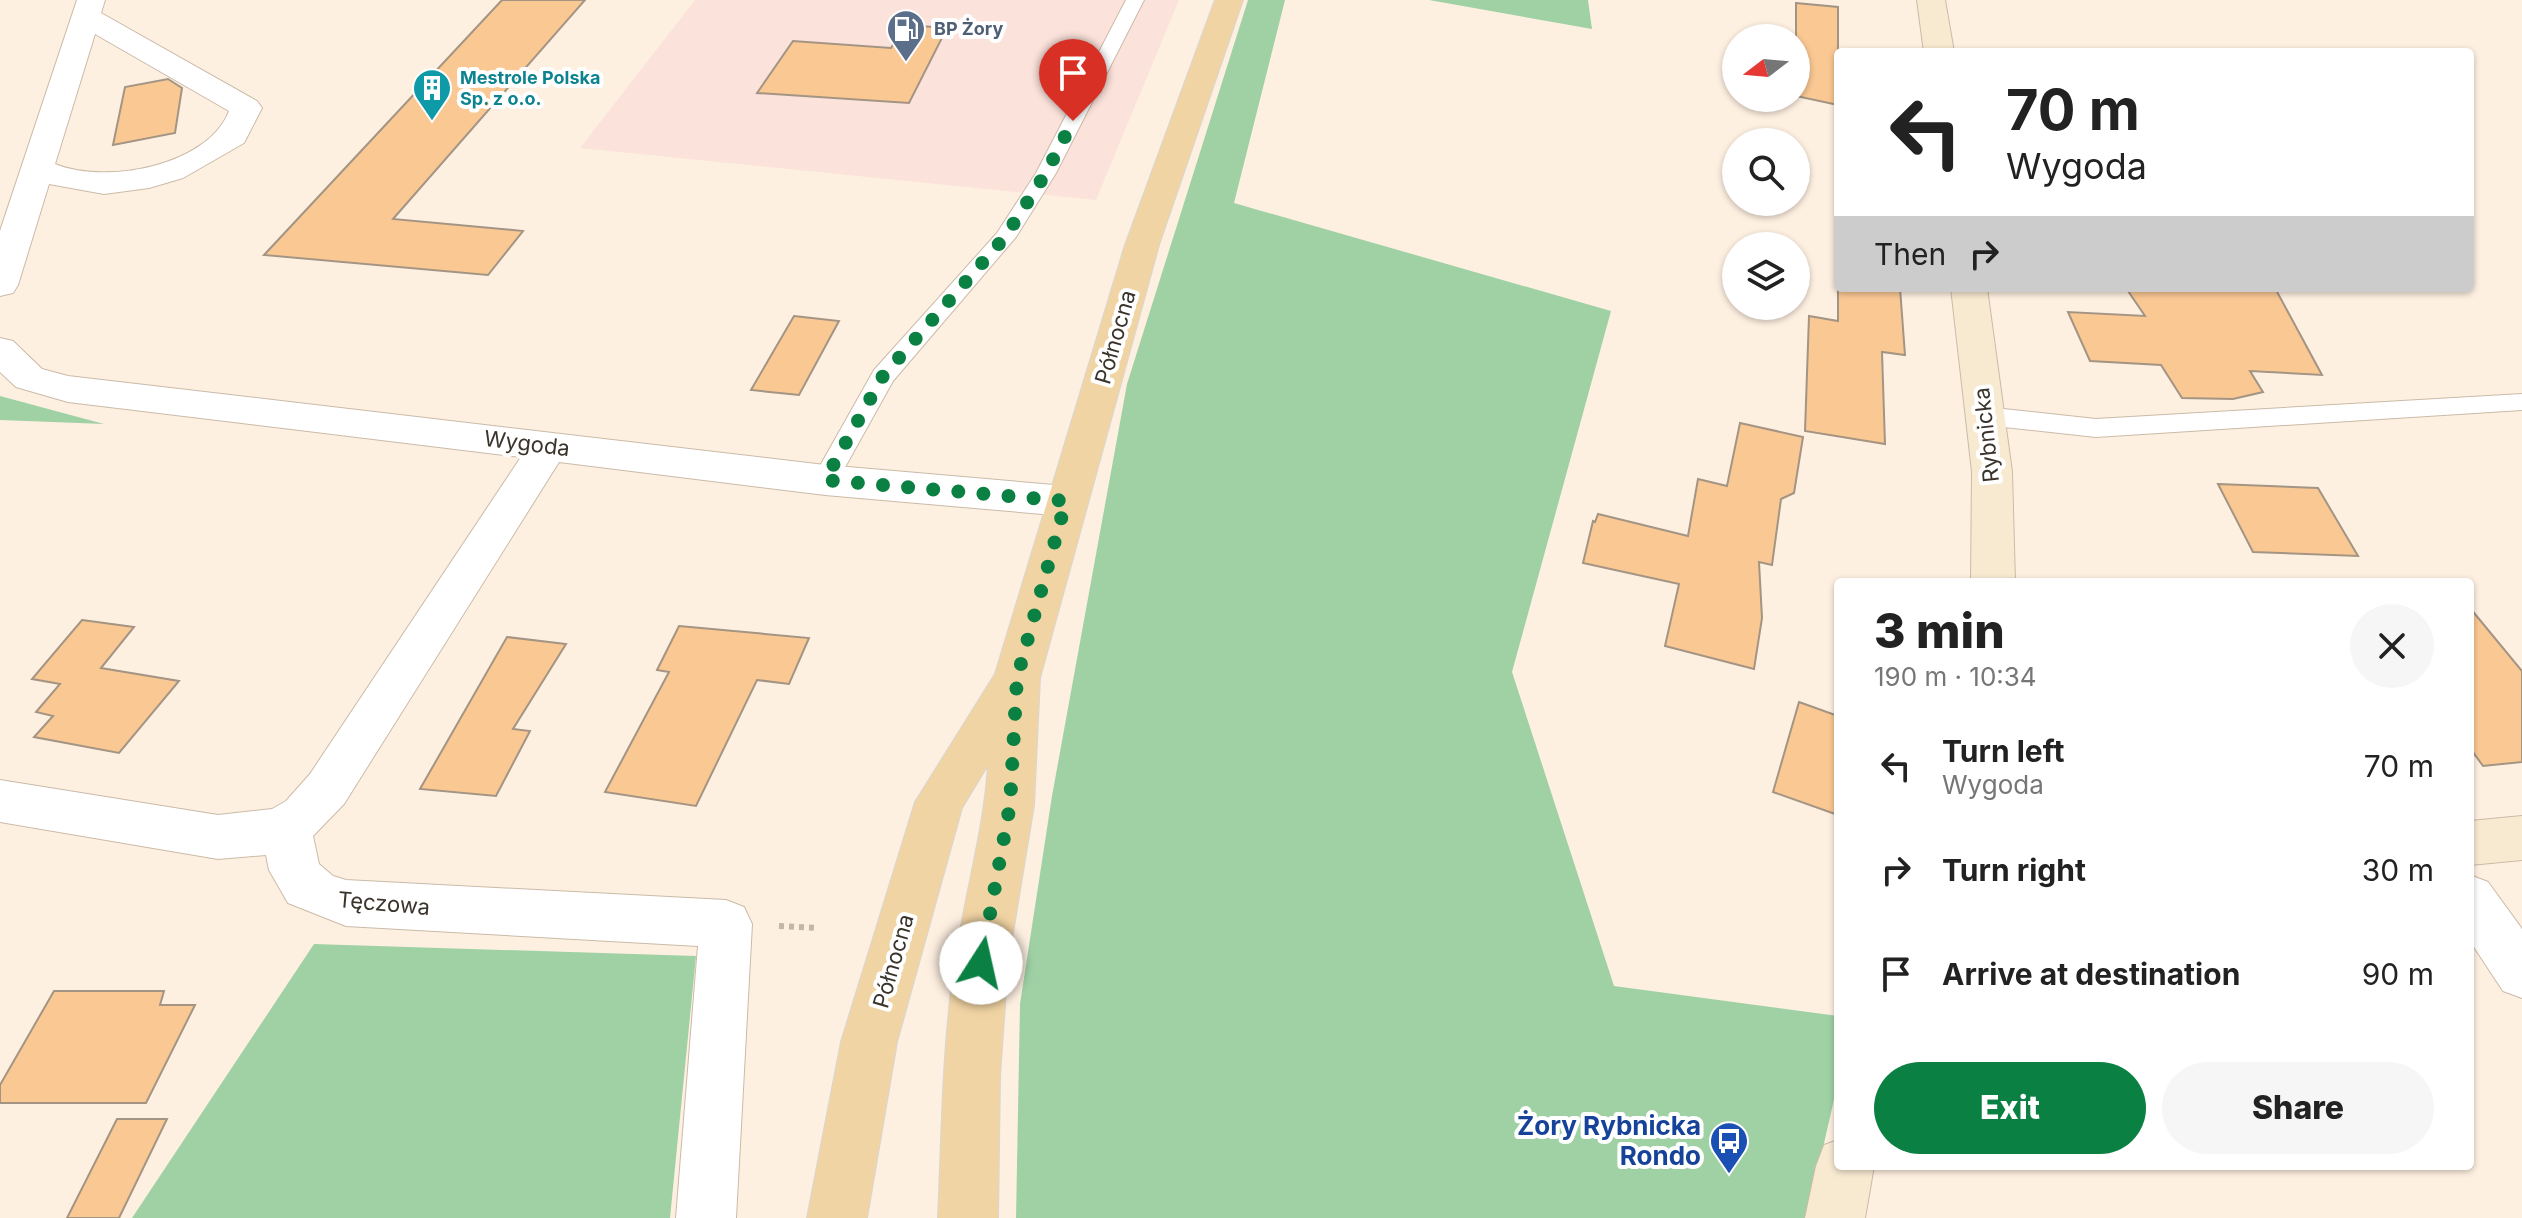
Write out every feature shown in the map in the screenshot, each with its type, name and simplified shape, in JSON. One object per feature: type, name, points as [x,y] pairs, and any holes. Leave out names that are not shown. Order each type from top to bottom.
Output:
[{"type":"main road","name":"Północna","points":[[968,1218],[972,1075],[981,963],[1010,805],[1017,678],[1142,245],[1229,0]]},
{"type":"main road","name":"Północna","points":[[837,1218],[869,1042],[939,802],[1017,678]]},
{"type":"street","points":[[1931,0],[1938,48]]},
{"type":"street","points":[[0,285],[37,168],[88,8],[246,108],[233,135],[198,159],[159,177],[96,185],[61,181],[37,168]]},
{"type":"street","name":"Rybnicka","points":[[1970,292],[1985,416],[1995,554],[1993,578]]},
{"type":"street","name":"Wygoda","points":[[0,350],[29,378],[68,389],[825,480],[1066,501]]},
{"type":"street","points":[[0,801],[218,837],[253,835],[287,826],[303,816],[327,789],[549,446]]},
{"type":"street","name":"Tęczowa","points":[[287,826],[297,878],[314,894],[346,903],[726,924],[706,1218]]},
{"type":"street","points":[[2474,843],[2522,838]]},
{"type":"street","points":[[2474,904],[2522,973]]},
{"type":"street","points":[[1835,1218],[1844,1170]]},
{"type":"lane","points":[[825,480],[883,376],[1005,237],[1046,173],[1135,0]]},
{"type":"lane","points":[[1985,416],[2096,428],[2522,402]]},
{"type":"shaded area","points":[[695,0],[1179,0],[1096,200],[580,148]]},
{"type":"green space","points":[[1248,0],[1285,0],[1234,203],[1611,311],[1512,672],[1614,986],[1834,1015],[1834,1100],[1807,1218],[1016,1218],[1020,1004],[1052,796],[1127,384]]},
{"type":"green space","points":[[1429,0],[1588,0],[1592,29]]},
{"type":"green space","points":[[0,396],[104,424],[0,420]]},
{"type":"green space","points":[[314,944],[696,956],[670,1218],[132,1218]]},
{"type":"building","points":[[502,0],[585,0],[393,219],[523,231],[488,275],[264,255]]},
{"type":"building","points":[[1796,3],[1838,7],[1834,104],[1810,99],[1810,24],[1796,24]]},
{"type":"building","points":[[905,25],[947,28],[909,103],[757,93],[793,41],[891,48]]},
{"type":"building","points":[[168,79],[182,88],[175,133],[113,145],[125,87]]},
{"type":"building","points":[[1838,292],[1900,292],[1905,355],[1882,352],[1885,444],[1805,431],[1810,316],[1838,321]]},
{"type":"building","points":[[2129,292],[2277,292],[2322,375],[2250,371],[2263,392],[2233,399],[2182,398],[2161,365],[2090,361],[2068,312],[2145,316]]},
{"type":"building","points":[[794,316],[839,321],[799,395],[751,390]]},
{"type":"building","points":[[1740,423],[1803,437],[1794,493],[1781,499],[1772,565],[1759,562],[1762,618],[1754,669],[1665,646],[1679,584],[1583,563],[1593,521],[1598,514],[1688,536],[1698,479],[1727,486]]},
{"type":"building","points":[[2218,484],[2318,488],[2358,556],[2253,552]]},
{"type":"building","points":[[2474,613],[2522,671],[2522,762],[2483,766],[2474,754]]},
{"type":"building","points":[[82,620],[134,627],[101,668],[179,681],[119,753],[34,737],[53,716],[36,712],[60,684],[32,679]]},
{"type":"building","points":[[679,626],[809,638],[789,684],[757,680],[696,806],[605,792],[669,672],[657,670]]},
{"type":"building","points":[[507,637],[566,644],[513,729],[530,731],[496,796],[420,789]]},
{"type":"building","points":[[1799,702],[1834,715],[1834,814],[1773,792]]},
{"type":"building","points":[[54,991],[164,991],[160,1005],[195,1005],[146,1103],[0,1103],[0,1085]]},
{"type":"building","points":[[117,1119],[167,1119],[119,1218],[67,1218]]},
{"type":"place","name":"BP Żory","points":[[906,63]]},
{"type":"place","name":"Mestrole Polska Sp. z o.o.","points":[[432,122]]},
{"type":"place","name":"Żory Rybnicka Rondo","points":[[1729,1175]]},
{"type":"route","points":[[981,963],[1010,805],[1017,678],[1066,501],[825,480],[883,376],[1005,237],[1046,173],[1073,121]]}]
